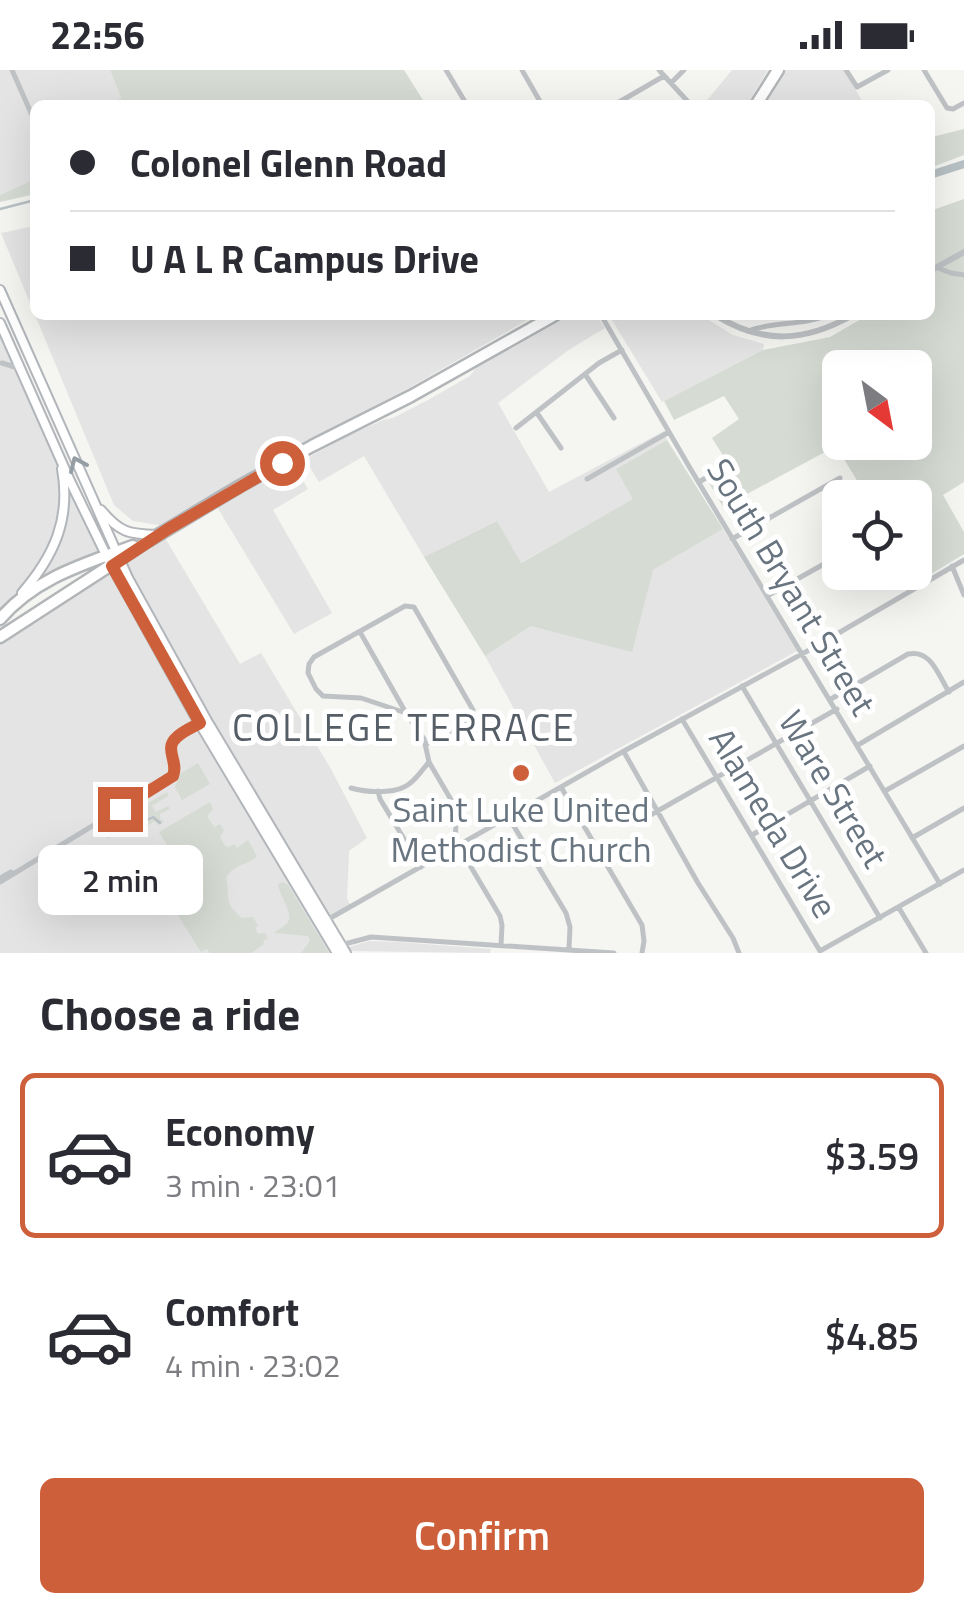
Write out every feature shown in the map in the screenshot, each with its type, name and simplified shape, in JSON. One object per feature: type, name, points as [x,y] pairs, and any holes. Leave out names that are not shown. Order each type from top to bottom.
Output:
[{"type":"main road","points":[[759,100],[778,70]]},
{"type":"main road","points":[[0,290],[90,492],[122,584],[200,723],[341,950]]},
{"type":"main road","points":[[0,637],[113,559],[546,320]]},
{"type":"main road","points":[[0,323],[55,446],[113,559],[323,923]]},
{"type":"main road","points":[[0,619],[46,562],[57,542],[64,487],[55,446]]},
{"type":"main road","points":[[90,492],[120,530],[153,538]]},
{"type":"main road","points":[[50,604],[97,576],[113,559]]},
{"type":"main road","points":[[12,605],[43,582],[113,559]]},
{"type":"main road","points":[[97,576],[110,575],[122,584]]},
{"type":"street","points":[[12,70],[30,111]]},
{"type":"street","points":[[446,70],[464,100]]},
{"type":"street","points":[[522,70],[539,100]]},
{"type":"street","points":[[671,82],[684,70]]},
{"type":"street","points":[[846,70],[856,86],[888,70]]},
{"type":"street","points":[[924,70],[944,105],[953,109],[964,103]]},
{"type":"street","points":[[622,100],[662,73],[687,100]]},
{"type":"street","points":[[935,268],[964,252]]},
{"type":"street","points":[[935,269],[964,275]]},
{"type":"street","name":"South Bryant Street","points":[[604,320],[940,884]]},
{"type":"street","points":[[725,320],[748,332],[781,337],[801,335],[843,320]]},
{"type":"street","points":[[748,332],[764,326],[816,320]]},
{"type":"street","points":[[516,428],[599,362],[622,350]]},
{"type":"street","points":[[2,363],[20,369]]},
{"type":"street","points":[[585,374],[614,418]]},
{"type":"street","points":[[536,412],[561,448]]},
{"type":"street","points":[[588,479],[669,432]]},
{"type":"street","points":[[699,482],[724,467]]},
{"type":"street","points":[[732,538],[840,478]]},
{"type":"street","points":[[323,923],[964,560]]},
{"type":"street","points":[[767,596],[822,564]]},
{"type":"street","points":[[952,566],[964,595]]},
{"type":"street","points":[[406,713],[361,698],[328,697],[316,689],[308,673],[311,661],[411,606],[472,705],[472,716],[426,744]]},
{"type":"street","points":[[360,631],[418,728],[429,762],[457,810],[454,838],[500,916],[501,945]]},
{"type":"street","points":[[831,699],[915,652],[928,657],[949,692]]},
{"type":"street","points":[[858,745],[964,682]]},
{"type":"street","name":"Ware Street","points":[[742,686],[880,918]]},
{"type":"street","points":[[640,820],[837,710]]},
{"type":"street","name":"Alameda Drive","points":[[682,719],[819,952]]},
{"type":"street","points":[[0,880],[173,776],[176,766],[172,742],[200,723]]},
{"type":"street","points":[[885,791],[964,746]]},
{"type":"street","points":[[624,751],[739,953]]},
{"type":"street","points":[[351,788],[405,787],[429,762]]},
{"type":"street","points":[[752,835],[870,766]]},
{"type":"street","points":[[562,787],[642,925],[642,953]]},
{"type":"street","points":[[378,790],[421,867]]},
{"type":"street","points":[[912,838],[964,808]]},
{"type":"street","points":[[509,818],[566,913],[570,924],[569,948]]},
{"type":"street","points":[[819,952],[964,870]]},
{"type":"street","points":[[900,908],[926,953]]},
{"type":"street","points":[[341,950],[372,937],[614,953]]},
{"type":"shaded area","points":[[0,70],[110,70],[121,98],[117,100],[30,100],[30,181],[0,195]]},
{"type":"shaded area","points":[[110,70],[404,70],[423,100],[117,100],[121,98]]},
{"type":"shaded area","points":[[732,70],[768,70],[750,100],[706,100]]},
{"type":"shaded area","points":[[787,70],[845,70],[861,100],[768,100]]},
{"type":"shaded area","points":[[964,129],[964,155],[935,166],[936,136]]},
{"type":"shaded area","points":[[30,181],[30,195],[0,202],[0,195]]},
{"type":"shaded area","points":[[964,199],[964,482],[943,495],[964,532],[964,554],[932,573],[932,480],[857,480],[845,460],[932,460],[932,350],[822,350],[822,454],[723,507],[709,483],[731,468],[712,438],[739,419],[724,396],[674,420],[664,401],[763,350],[830,337],[859,320],[935,320],[935,209]]},
{"type":"shaded area","points":[[30,227],[30,303],[1,233]]},
{"type":"shaded area","points":[[37,320],[527,320],[159,525],[133,521],[114,505]]},
{"type":"shaded area","points":[[562,320],[599,320],[605,328],[498,403],[549,492],[664,431],[667,440],[616,469],[634,499],[520,563],[497,521],[424,557],[364,456],[319,482],[305,459],[428,400],[470,376],[476,368]]},
{"type":"shaded area","points":[[612,320],[709,320],[733,335],[764,344],[763,350],[662,402]]},
{"type":"shaded area","points":[[0,321],[106,557],[60,574],[0,620]]},
{"type":"shaded area","points":[[667,440],[723,529],[653,570],[632,652],[531,626],[485,656],[424,557],[497,521],[521,563],[633,499],[616,469]]},
{"type":"shaded area","points":[[290,459],[308,489],[273,510],[332,613],[294,634],[214,502]]},
{"type":"shaded area","points":[[723,529],[797,651],[555,783],[485,656],[531,626],[653,570]]},
{"type":"shaded area","points":[[162,533],[240,664],[261,653],[331,769],[367,838],[349,851],[347,898],[351,907],[327,921],[206,719],[120,561]]},
{"type":"shaded area","points":[[109,572],[191,721],[330,953],[0,953],[0,641]]},
{"type":"shaded area","points":[[198,763],[210,784],[182,800],[175,787],[180,774]]},
{"type":"shaded area","points":[[167,792],[168,796],[152,806],[156,812],[168,806],[170,809],[160,814],[164,822],[158,825],[155,821],[136,833],[131,826],[108,839],[100,825],[111,818],[126,816]]},
{"type":"shaded area","points":[[210,802],[213,809],[207,816],[214,827],[220,824],[224,830],[220,837],[225,846],[234,844],[237,848],[248,840],[257,856],[232,870],[226,878],[232,907],[242,918],[253,917],[258,934],[265,933],[268,938],[251,953],[210,953],[207,949],[201,952],[167,898],[161,900],[159,896],[186,877],[177,856],[159,832]]},
{"type":"shaded area","points":[[283,882],[329,953],[301,953],[310,941],[308,936],[274,933],[289,919],[278,884]]},
{"type":"shaded area","points":[[369,941],[491,949],[490,953],[350,951],[349,947]]},
{"type":"waterway","points":[[935,173],[964,164]]},
{"type":"waterway","points":[[0,209],[30,201]]},
{"type":"waterway","points":[[153,817],[160,823]]},
{"type":"waterway","points":[[137,831],[141,823],[151,818]]},
{"type":"place","name":"Saint Luke United Methodist Church","points":[[521,773]]},
{"type":"district","name":"COLLEGE TERRACE","points":[[404,728]]},
{"type":"route","points":[[120,809],[173,776],[176,766],[172,742],[200,723],[112,566],[282,463]]}]
